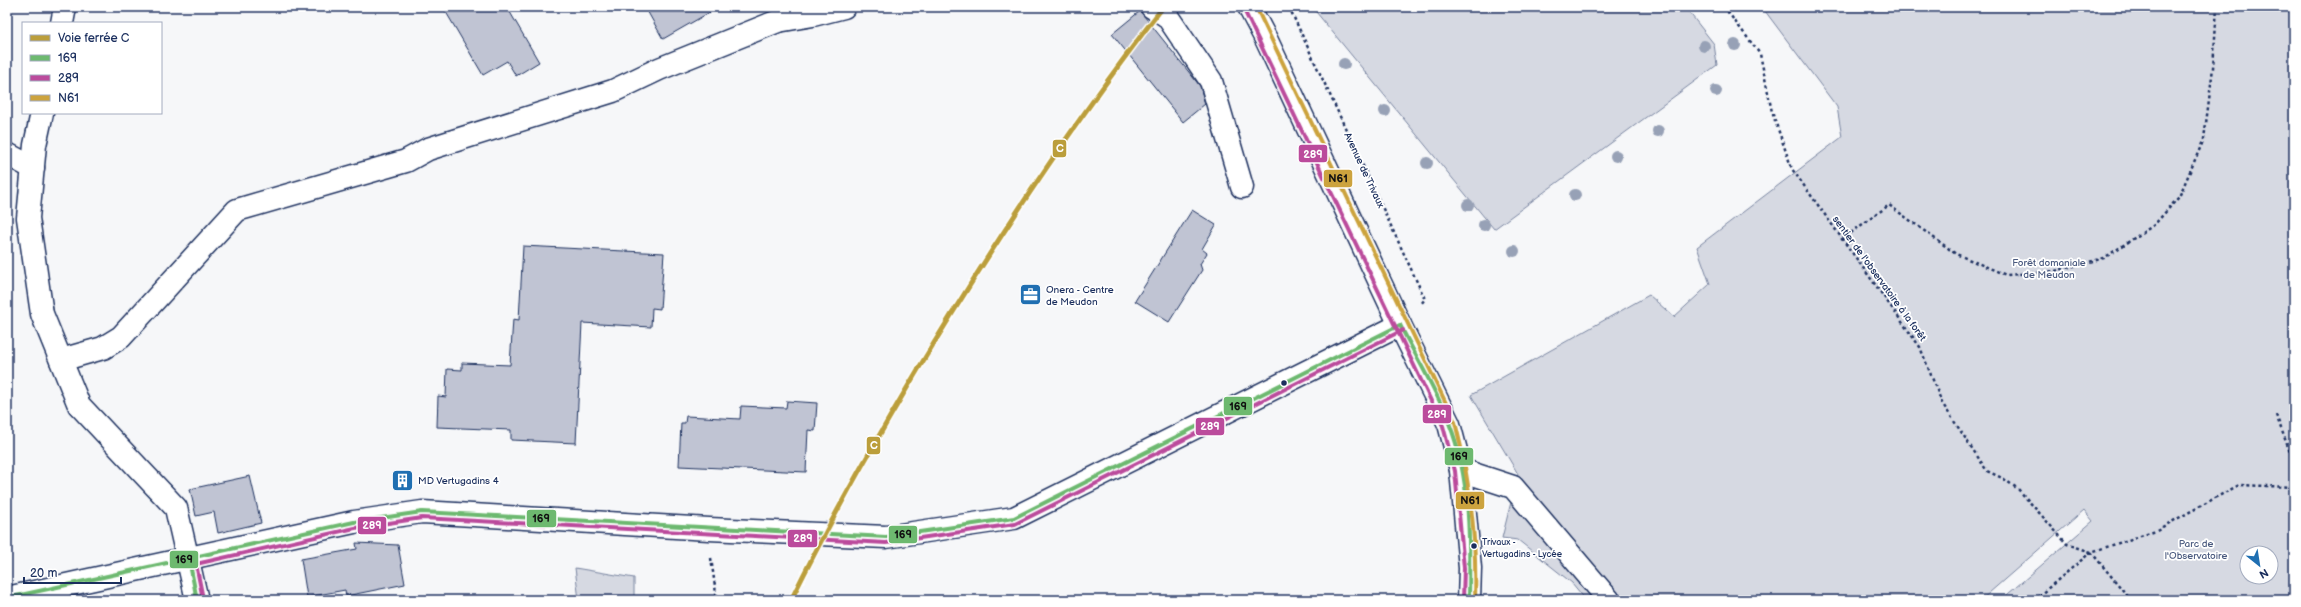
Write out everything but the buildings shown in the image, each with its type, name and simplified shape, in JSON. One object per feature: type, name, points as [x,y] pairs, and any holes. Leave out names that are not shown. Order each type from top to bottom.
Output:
[{"type":"street","points":[[62,22],[66,7]]},
{"type":"street","points":[[61,360],[103,348],[122,337],[237,210],[354,177],[406,160],[428,149],[612,91],[659,69],[778,21],[844,7]]},
{"type":"street","points":[[1152,7],[1167,16],[1211,81],[1242,187]]},
{"type":"street","points":[[1249,7],[1267,41],[1400,325],[1449,424],[1461,470],[1470,568],[1469,600]]},
{"type":"street","points":[[42,114],[35,145],[28,218],[42,314],[80,405],[176,508],[189,559],[197,600]]},
{"type":"street","points":[[7,154],[33,168]]},
{"type":"street","points":[[7,598],[354,522],[422,512],[709,529],[886,537],[1014,518],[1400,325]]},
{"type":"street","points":[[1461,470],[1513,487],[1609,600]]},
{"type":"path","name":"Avenue de Trivaux","points":[[1289,7],[1426,299],[1400,325]]},
{"type":"path","name":"sentier de l'observatoire à la forêt","points":[[1724,7],[1760,54],[1772,112],[1792,169],[1841,240],[1920,347],[1942,403],[1986,471],[2004,479],[2018,489],[2067,544],[2091,552]]},
{"type":"path","points":[[1841,240],[1890,205],[1956,254],[2006,275],[2055,272],[2104,258],[2154,225],[2179,197],[2204,139],[2213,68],[2217,7]]},
{"type":"path","points":[[2276,416],[2294,463]]},
{"type":"path","points":[[2034,600],[2091,552],[2153,532],[2239,485],[2294,487]]},
{"type":"path","points":[[709,529],[711,569],[717,600]]},
{"type":"path","points":[[2091,552],[2131,600]]},
{"type":"green space","points":[[1312,7],[1685,7],[1714,44],[1717,65],[1494,229]]},
{"type":"green space","name":"Forêt domaniale de Meudon","points":[[1762,7],[2294,7],[2294,600],[2001,600],[2093,521],[2084,510],[1981,600],[1586,600],[1572,583],[1518,540],[1502,538],[1518,474],[1471,395],[1649,295],[1674,317],[1710,284],[1697,247],[1842,137],[1837,107]]},
{"type":"green space","points":[[575,568],[634,578],[634,600],[579,600]]},
{"type":"rail line","name":"C","points":[[791,600],[867,457],[908,386],[975,277],[1079,120],[1134,44],[1163,7]]},
{"type":"transit line","name":"N61","points":[[1256,7],[1455,422],[1465,466],[1474,533],[1475,600]]},
{"type":"transit line","name":"289","points":[[1244,10],[1443,426],[1455,471],[1464,568],[1463,600]]},
{"type":"transit line","name":"169","points":[[1400,325],[1426,373],[1449,423],[1462,466],[1468,510],[1469,600]]},
{"type":"transit line","name":"169","points":[[7,598],[354,522],[422,512],[886,537],[1014,518],[1400,325]]},
{"type":"transit line","name":"289","points":[[203,599],[196,564],[355,528],[422,518],[886,543],[1015,524],[1403,330]]},
{"type":"transit line","name":"169","points":[[189,559],[197,600]]},
{"type":"place","name":"Onera - Centre de Meudon","points":[[1030,295]]},
{"type":"place","name":"MD Vertugadins 4","points":[[402,480]]},
{"type":"place","name":"Trivaux - Vertugadins - Lycée","points":[[1474,546]]},
{"type":"park label","name":"Parc de l'Observatoire","points":[[2196,548]]}]
